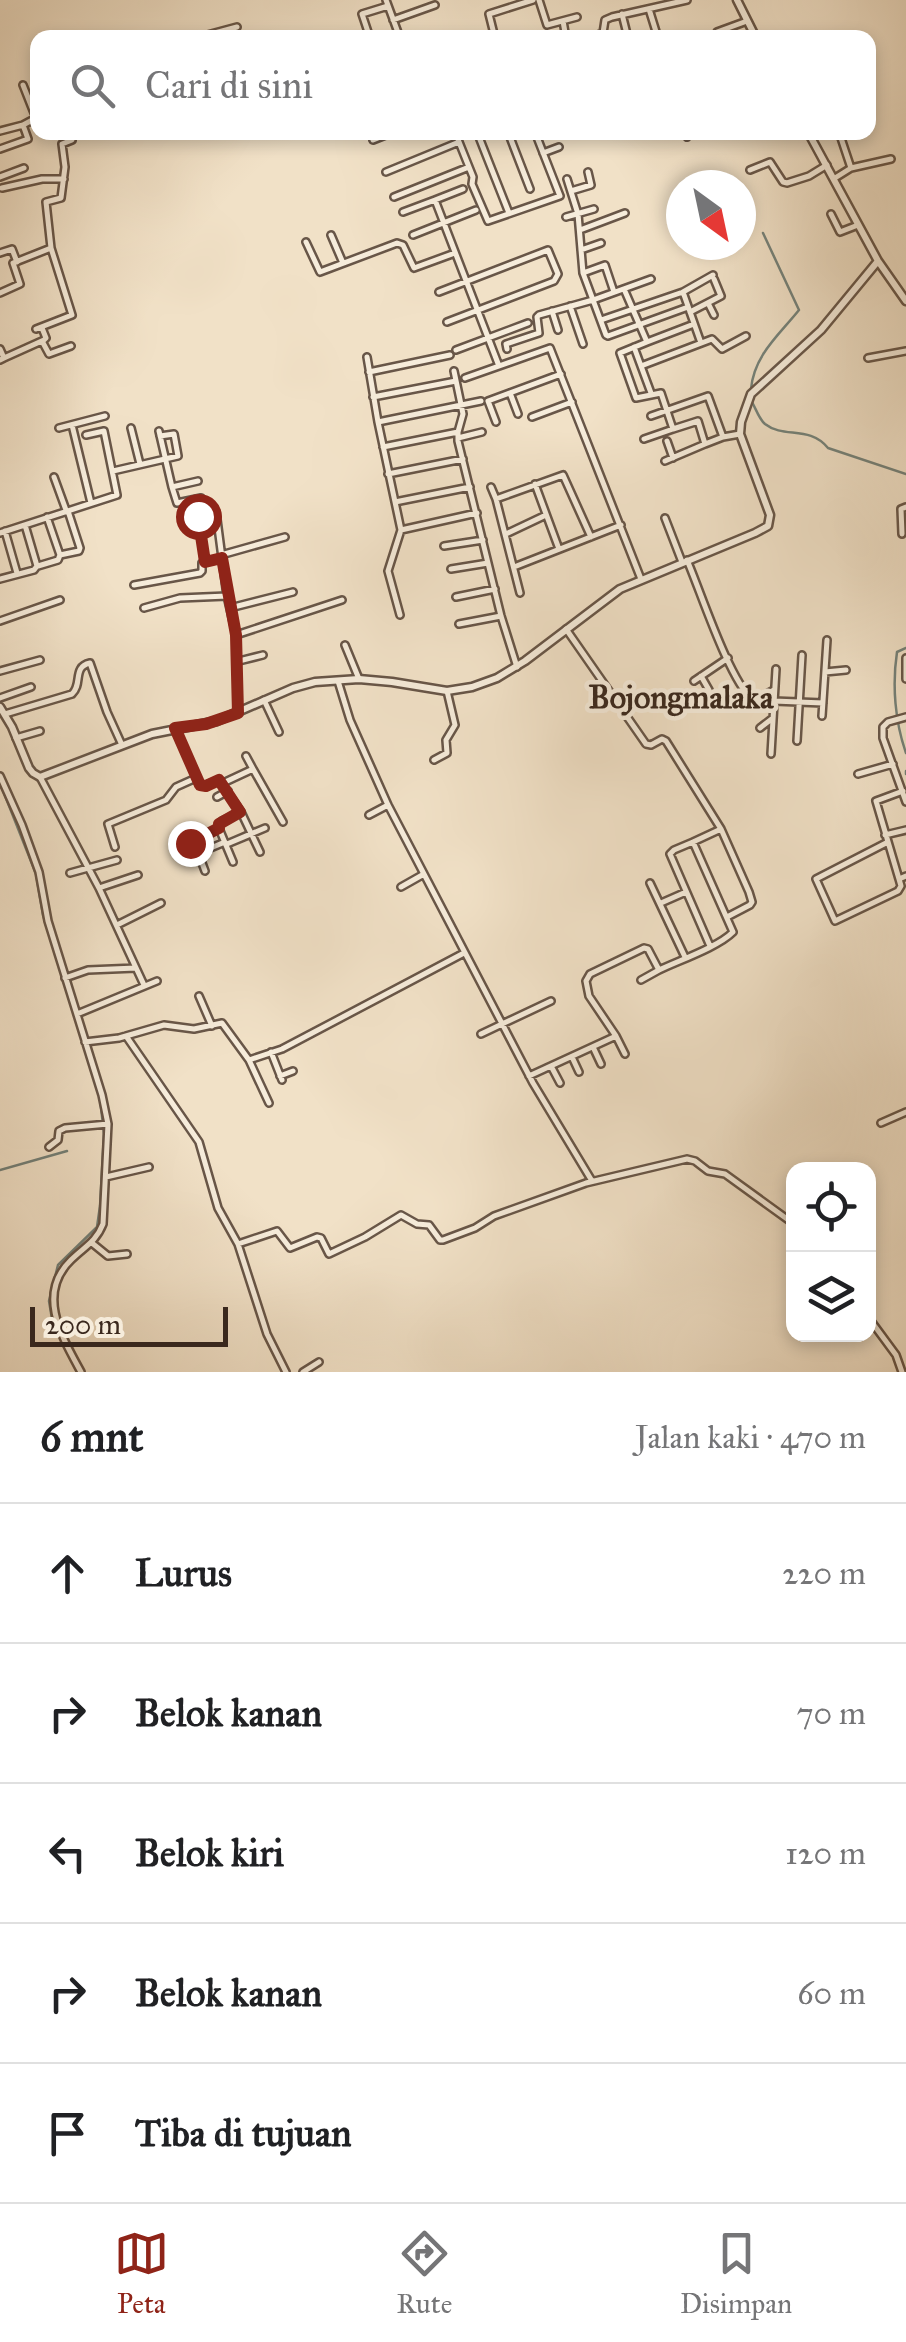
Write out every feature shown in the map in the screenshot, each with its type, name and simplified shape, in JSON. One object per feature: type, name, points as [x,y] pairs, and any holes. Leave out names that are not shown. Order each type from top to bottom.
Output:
[{"type":"street","points":[[493,30],[489,14],[536,0],[545,24],[576,17]]},
{"type":"street","points":[[604,30],[608,18],[687,0]]},
{"type":"street","points":[[737,0],[752,30]]},
{"type":"street","points":[[352,16],[387,3],[397,30]]},
{"type":"street","points":[[393,20],[435,5]]},
{"type":"street","points":[[649,8],[656,30]]},
{"type":"street","points":[[362,14],[367,30]]},
{"type":"street","points":[[622,14],[626,30]]},
{"type":"street","points":[[563,20],[565,30]]},
{"type":"street","points":[[722,30],[747,21]]},
{"type":"street","points":[[229,30],[237,28]]},
{"type":"street","points":[[23,84],[30,100]]},
{"type":"street","points":[[0,131],[30,120]]},
{"type":"street","points":[[23,124],[30,136]]},
{"type":"street","points":[[0,149],[30,138]]},
{"type":"street","points":[[0,349],[2,359],[42,341],[46,338],[39,328],[72,316],[51,248],[46,202],[61,199],[65,167],[62,144],[72,140]]},
{"type":"street","points":[[480,140],[509,214]]},
{"type":"street","points":[[511,140],[530,189]]},
{"type":"street","points":[[386,172],[459,142],[488,222],[560,196],[538,140]]},
{"type":"street","points":[[813,140],[878,260],[906,301]]},
{"type":"street","points":[[842,140],[851,168]]},
{"type":"street","points":[[543,153],[559,147]]},
{"type":"street","points":[[834,178],[851,168],[891,159]]},
{"type":"street","points":[[750,170],[770,162],[787,183],[827,165]]},
{"type":"street","points":[[394,197],[470,167]]},
{"type":"street","points":[[1,184],[24,168]]},
{"type":"street","points":[[571,192],[591,185],[588,172]]},
{"type":"street","points":[[1,184],[64,179]]},
{"type":"street","points":[[567,179],[578,214],[584,273],[600,321],[606,335],[721,296],[713,277],[683,292],[600,321]]},
{"type":"street","points":[[403,212],[463,189]]},
{"type":"street","points":[[435,200],[498,366]]},
{"type":"street","points":[[566,217],[594,209]]},
{"type":"street","points":[[413,234],[476,210]]},
{"type":"street","points":[[580,230],[625,214]]},
{"type":"street","points":[[831,214],[840,232],[858,225]]},
{"type":"street","points":[[331,236],[343,263]]},
{"type":"street","points":[[306,242],[320,272],[397,243],[403,245],[414,268],[455,253]]},
{"type":"street","points":[[581,250],[602,243]]},
{"type":"street","points":[[0,294],[20,285],[13,264],[51,248]]},
{"type":"street","points":[[0,253],[12,249],[17,262]]},
{"type":"street","points":[[439,292],[548,250],[558,274],[554,281],[447,322]]},
{"type":"street","points":[[122,745],[90,663],[80,668],[77,689],[72,694],[3,710],[33,774],[40,776],[152,734],[206,724],[316,682],[359,679],[447,691],[472,687],[517,667],[620,589],[762,530],[770,522],[770,514],[740,434],[751,394],[821,330],[878,260]]},
{"type":"street","points":[[584,273],[605,265],[614,292]]},
{"type":"street","points":[[506,344],[539,333],[537,316],[651,279]]},
{"type":"street","points":[[898,290],[906,286]]},
{"type":"street","points":[[624,288],[647,342]]},
{"type":"street","points":[[683,292],[701,343]]},
{"type":"street","points":[[708,303],[714,314]]},
{"type":"street","points":[[570,306],[583,344]]},
{"type":"street","points":[[552,311],[558,330]]},
{"type":"street","points":[[369,372],[452,352],[528,323]]},
{"type":"street","points":[[673,429],[661,393],[636,398],[620,353],[694,324]]},
{"type":"street","points":[[642,366],[714,339],[722,349],[746,336]]},
{"type":"street","points":[[42,341],[48,354],[72,346]]},
{"type":"street","points":[[465,378],[549,347],[641,579]]},
{"type":"street","points":[[634,347],[651,393]]},
{"type":"street","points":[[868,358],[906,351]]},
{"type":"street","points":[[367,357],[401,530],[388,571],[400,615]]},
{"type":"street","points":[[454,371],[464,414],[458,435],[463,459],[517,667]]},
{"type":"street","points":[[496,422],[488,401],[561,374]]},
{"type":"street","points":[[373,396],[456,381]]},
{"type":"street","points":[[510,394],[518,414]]},
{"type":"street","points":[[651,416],[708,396],[723,437]]},
{"type":"street","points":[[378,422],[481,401]]},
{"type":"street","points":[[532,417],[572,402]]},
{"type":"street","points":[[59,428],[105,416]]},
{"type":"street","points":[[644,439],[697,420],[705,444]]},
{"type":"street","points":[[72,425],[91,502]]},
{"type":"street","points":[[131,428],[140,465]]},
{"type":"street","points":[[17,573],[2,532],[117,495],[104,431],[86,435]]},
{"type":"street","points":[[383,447],[482,432]]},
{"type":"street","points":[[113,471],[166,460],[179,454],[173,433],[160,434],[166,460],[172,487],[177,503],[201,498],[204,513]]},
{"type":"street","points":[[667,441],[669,459],[740,434]]},
{"type":"street","points":[[388,474],[463,459]]},
{"type":"street","points":[[496,500],[565,476],[590,537]]},
{"type":"street","points":[[54,477],[80,550],[60,555]]},
{"type":"street","points":[[172,487],[198,481]]},
{"type":"street","points":[[535,484],[559,550]]},
{"type":"street","points":[[395,502],[470,487]]},
{"type":"street","points":[[491,487],[520,593]]},
{"type":"street","points":[[902,534],[901,508],[906,507]]},
{"type":"street","points":[[205,562],[198,518],[216,512],[236,635],[238,713]]},
{"type":"street","points":[[401,530],[476,513]]},
{"type":"street","points":[[506,534],[546,515]]},
{"type":"street","points":[[0,579],[58,560],[60,555],[48,516]]},
{"type":"street","points":[[665,518],[749,698],[753,701],[774,690]]},
{"type":"street","points":[[25,524],[37,566]]},
{"type":"street","points":[[514,567],[620,525]]},
{"type":"street","points":[[134,585],[200,573],[202,563],[285,537]]},
{"type":"street","points":[[444,546],[483,540]]},
{"type":"street","points":[[451,569],[488,563]]},
{"type":"street","points":[[456,597],[495,589]]},
{"type":"street","points":[[230,608],[293,592]]},
{"type":"street","points":[[144,608],[180,598],[227,596]]},
{"type":"street","points":[[0,622],[60,600]]},
{"type":"street","points":[[236,635],[342,600]]},
{"type":"street","points":[[459,624],[501,616]]},
{"type":"street","points":[[569,627],[646,744],[666,741],[720,829],[752,902],[726,917]]},
{"type":"street","points":[[822,716],[827,640]]},
{"type":"street","points":[[345,645],[359,679]]},
{"type":"street","points":[[797,741],[802,655]]},
{"type":"street","points":[[238,661],[264,656]]},
{"type":"street","points":[[694,681],[728,658]]},
{"type":"street","points":[[906,658],[906,678]]},
{"type":"street","points":[[0,671],[40,660]]},
{"type":"street","points":[[771,754],[776,668]]},
{"type":"street","points":[[826,672],[846,670]]},
{"type":"street","points":[[701,676],[709,690]]},
{"type":"street","points":[[337,680],[350,720],[388,805],[502,1026],[592,1181]]},
{"type":"street","points":[[0,698],[30,687]]},
{"type":"street","points":[[434,760],[447,753],[446,740],[455,725],[447,691]]},
{"type":"street","points":[[264,700],[279,732]]},
{"type":"street","points":[[774,701],[823,702]]},
{"type":"street","points":[[760,728],[773,718]]},
{"type":"street","points":[[901,718],[883,727],[883,738],[906,802]]},
{"type":"street","points":[[175,728],[201,786],[223,782],[253,768]]},
{"type":"street","points":[[16,738],[40,731]]},
{"type":"street","points":[[246,756],[283,822]]},
{"type":"street","points":[[858,774],[894,764]]},
{"type":"street","points":[[0,776],[39,872],[48,921],[102,1095],[107,1124],[103,1224],[96,1239],[62,1272],[52,1307],[81,1372]]},
{"type":"street","points":[[40,776],[117,924],[144,986]]},
{"type":"street","points":[[114,847],[108,824],[166,800],[176,788],[196,778]]},
{"type":"street","points":[[223,782],[260,852]]},
{"type":"street","points":[[217,797],[228,791]]},
{"type":"street","points":[[903,791],[876,801],[886,838],[902,877],[901,886],[898,891],[835,920],[816,879],[886,838],[906,830]]},
{"type":"street","points":[[369,815],[388,805]]},
{"type":"street","points":[[233,862],[219,824],[240,812]]},
{"type":"street","points":[[190,843],[219,828]]},
{"type":"street","points":[[205,871],[200,852],[265,828]]},
{"type":"street","points":[[710,946],[670,854],[720,829]]},
{"type":"street","points":[[640,980],[732,935],[694,842]]},
{"type":"street","points":[[70,873],[117,860]]},
{"type":"street","points":[[401,887],[424,874]]},
{"type":"street","points":[[99,888],[138,875]]},
{"type":"street","points":[[650,883],[685,957]]},
{"type":"street","points":[[660,904],[686,892]]},
{"type":"street","points":[[117,924],[161,903]]},
{"type":"street","points":[[625,1054],[590,996],[586,976],[644,948],[659,970]]},
{"type":"street","points":[[249,1060],[282,1049],[464,953]]},
{"type":"street","points":[[65,978],[88,970],[136,968]]},
{"type":"street","points":[[76,1014],[157,981]]},
{"type":"street","points":[[199,996],[212,1026]]},
{"type":"street","points":[[481,1034],[551,1000]]},
{"type":"street","points":[[86,1042],[164,1025],[194,1029],[225,1024],[249,1060],[269,1103]]},
{"type":"street","points":[[126,1036],[200,1142],[218,1208],[238,1244],[267,1334],[286,1372]]},
{"type":"street","points":[[530,1076],[616,1036]]},
{"type":"street","points":[[593,1047],[601,1064]]},
{"type":"street","points":[[271,1052],[281,1078],[293,1071]]},
{"type":"street","points":[[572,1056],[579,1072]]},
{"type":"street","points":[[551,1066],[560,1083]]},
{"type":"street","points":[[881,1124],[906,1112]]},
{"type":"street","points":[[894,1117],[900,1129]]},
{"type":"street","points":[[48,1147],[58,1140],[60,1130],[107,1124]]},
{"type":"street","points":[[238,1244],[277,1231],[290,1248],[321,1238],[329,1254],[399,1216],[428,1225],[442,1240],[501,1213],[592,1181],[692,1159],[708,1171],[725,1174],[786,1218]]},
{"type":"street","points":[[106,1178],[148,1167]]},
{"type":"street","points":[[92,1243],[108,1256],[127,1254]]},
{"type":"street","points":[[876,1328],[896,1355],[902,1372]]},
{"type":"street","points":[[302,1372],[320,1362]]},
{"type":"waterway","points":[[751,389],[762,356],[799,310],[763,233]]},
{"type":"waterway","points":[[752,402],[763,422],[772,428],[805,434],[828,448],[906,474]]},
{"type":"waterway","points":[[906,648],[897,652],[895,690],[906,753]]},
{"type":"waterway","points":[[0,783],[36,874],[43,915],[94,1076]]},
{"type":"waterway","points":[[77,1372],[52,1319],[49,1301],[58,1265],[97,1227],[104,1134],[100,1098]]},
{"type":"waterway","points":[[0,1170],[67,1151]]},
{"type":"district","name":"Bojongmalaka","points":[[681,697]]},
{"type":"route","points":[[190,843],[240,812],[223,782],[200,785],[175,728],[206,724],[238,713],[236,635],[222,558],[205,562],[198,516]]}]
